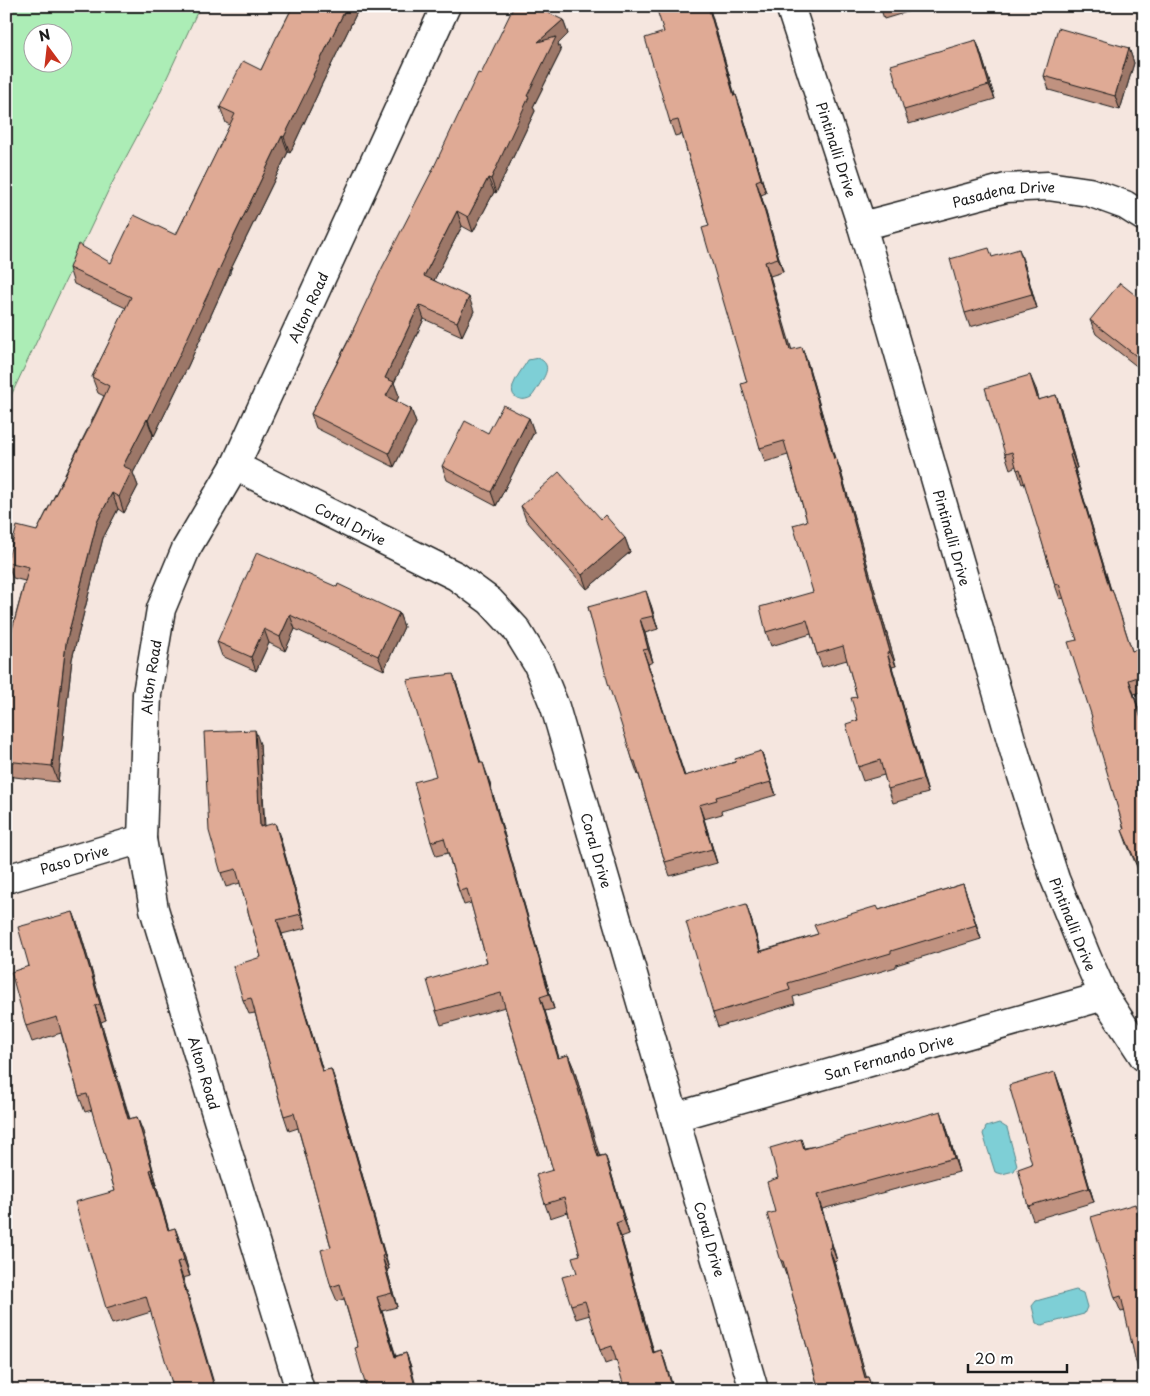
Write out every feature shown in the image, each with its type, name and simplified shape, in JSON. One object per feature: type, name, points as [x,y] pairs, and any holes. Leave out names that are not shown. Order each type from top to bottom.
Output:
[{"type":"street","name":"Alton Road","points":[[300,1390],[154,908],[142,839],[147,694],[161,609],[186,549],[235,466],[446,6]]},
{"type":"street","name":"Pintinalli Drive","points":[[790,6],[862,226],[1016,757],[1056,879],[1104,996],[1144,1057]]},
{"type":"street","name":"Pasadena Drive","points":[[862,226],[1006,188],[1048,186],[1089,192],[1125,206],[1144,217]]},
{"type":"street","name":"Coral Drive","points":[[235,466],[456,576],[490,601],[516,629],[538,665],[555,707],[754,1390]]},
{"type":"street","name":"Paso Drive","points":[[6,878],[142,839]]},
{"type":"street","name":"San Fernando Drive","points":[[675,1117],[1104,996]]},
{"type":"green space","points":[[6,6],[200,6],[157,99],[109,189],[6,406]]},
{"type":"water","points":[[538,358],[546,364],[547,368],[543,379],[531,397],[520,399],[513,392],[515,381],[528,360]]},
{"type":"water","points":[[999,1123],[1007,1128],[1017,1165],[1014,1171],[1002,1174],[995,1172],[983,1134],[986,1127]]},
{"type":"water","points":[[1076,1290],[1083,1293],[1087,1307],[1084,1314],[1042,1325],[1036,1323],[1032,1306],[1036,1301]]},
{"type":"building","points":[[293,6],[347,6],[284,137],[282,136],[148,420],[123,466],[132,470],[119,497],[112,493],[97,522],[66,643],[52,766],[6,761],[6,636],[10,637],[29,567],[7,562],[17,526],[37,531],[97,412],[109,386],[92,377],[131,297],[69,268],[78,244],[111,263],[134,215],[176,235],[235,114],[220,107],[243,61],[261,70]]},
{"type":"building","points":[[514,6],[534,6],[563,20],[538,42],[556,37],[527,96],[529,97],[491,179],[488,178],[468,217],[457,211],[424,276],[469,297],[457,322],[419,305],[385,378],[394,382],[386,396],[411,409],[389,453],[311,414],[354,330],[382,268],[432,171],[478,73],[481,74]]},
{"type":"building","points":[[708,6],[734,96],[736,95],[761,179],[756,181],[778,258],[765,262],[790,350],[802,347],[834,459],[836,458],[890,652],[887,653],[923,779],[888,789],[880,760],[858,767],[846,724],[858,720],[851,698],[857,697],[843,646],[817,654],[807,620],[766,632],[760,607],[813,592],[793,525],[807,521],[784,441],[760,448],[741,384],[747,382],[702,228],[709,226],[678,120],[670,122],[645,38],[664,32],[656,7]]},
{"type":"building","points":[[1058,28],[1129,48],[1115,96],[1044,76]]},
{"type":"building","points":[[976,40],[989,85],[904,110],[891,65]]},
{"type":"building","points":[[989,248],[992,257],[1019,249],[1032,294],[965,313],[950,259]]},
{"type":"building","points":[[1120,283],[1144,302],[1144,362],[1090,320]]},
{"type":"building","points":[[1030,375],[1038,400],[1056,395],[1072,454],[1070,455],[1110,590],[1112,589],[1132,651],[1144,647],[1144,675],[1129,680],[1144,729],[1144,881],[1122,830],[1124,829],[1092,717],[1068,642],[1077,640],[1059,584],[1055,585],[1020,469],[1017,470],[1012,452],[1005,454],[985,388]]},
{"type":"building","points":[[503,405],[529,418],[491,492],[442,466],[465,421],[488,433]]},
{"type":"building","points":[[559,472],[601,519],[605,515],[625,538],[582,575],[521,506]]},
{"type":"building","points":[[257,552],[337,587],[338,584],[399,613],[378,656],[290,615],[280,637],[264,629],[251,657],[217,642]]},
{"type":"building","points":[[646,591],[653,616],[640,619],[648,649],[643,650],[684,776],[736,762],[735,759],[761,751],[771,782],[716,797],[717,800],[699,805],[712,849],[665,862],[635,761],[633,761],[608,683],[588,607]]},
{"type":"building","points":[[453,674],[480,763],[483,763],[549,994],[540,997],[558,1058],[568,1055],[598,1157],[605,1155],[624,1220],[616,1223],[653,1353],[661,1350],[673,1390],[625,1390],[612,1346],[600,1350],[585,1301],[571,1305],[562,1277],[577,1273],[572,1257],[580,1255],[564,1198],[545,1204],[536,1175],[553,1170],[501,993],[436,1011],[427,980],[487,962],[467,889],[459,891],[444,838],[431,842],[414,782],[436,776],[407,680]]},
{"type":"building","points":[[255,730],[260,827],[275,823],[301,914],[277,920],[322,1071],[331,1069],[384,1255],[382,1256],[392,1293],[377,1297],[395,1357],[406,1353],[416,1390],[367,1390],[355,1348],[358,1347],[340,1284],[331,1287],[321,1250],[331,1247],[294,1113],[284,1116],[251,998],[243,1000],[233,966],[261,957],[236,869],[221,873],[209,831],[204,732]]},
{"type":"building","points":[[963,884],[976,925],[891,951],[891,953],[788,983],[790,990],[713,1013],[686,922],[746,904],[760,952],[818,934],[814,925],[877,906],[879,910]]},
{"type":"building","points":[[73,912],[100,1004],[95,1006],[128,1119],[137,1117],[168,1230],[175,1228],[184,1260],[177,1262],[215,1390],[174,1390],[146,1296],[106,1308],[75,1202],[115,1191],[87,1094],[79,1096],[57,1017],[26,1026],[11,972],[29,966],[18,927]]},
{"type":"building","points":[[1055,1072],[1089,1188],[1028,1206],[1018,1169],[1032,1164],[1009,1085]]},
{"type":"building","points":[[941,1111],[954,1158],[817,1195],[832,1247],[829,1248],[865,1378],[868,1377],[872,1390],[819,1390],[783,1261],[781,1261],[767,1214],[775,1212],[767,1182],[778,1178],[770,1148],[801,1139],[804,1149]]},
{"type":"building","points":[[1135,1204],[1144,1235],[1144,1360],[1136,1362],[1121,1296],[1115,1298],[1091,1217]]},
{"type":"building","points":[[6,1368],[13,1390],[6,1390]]}]
